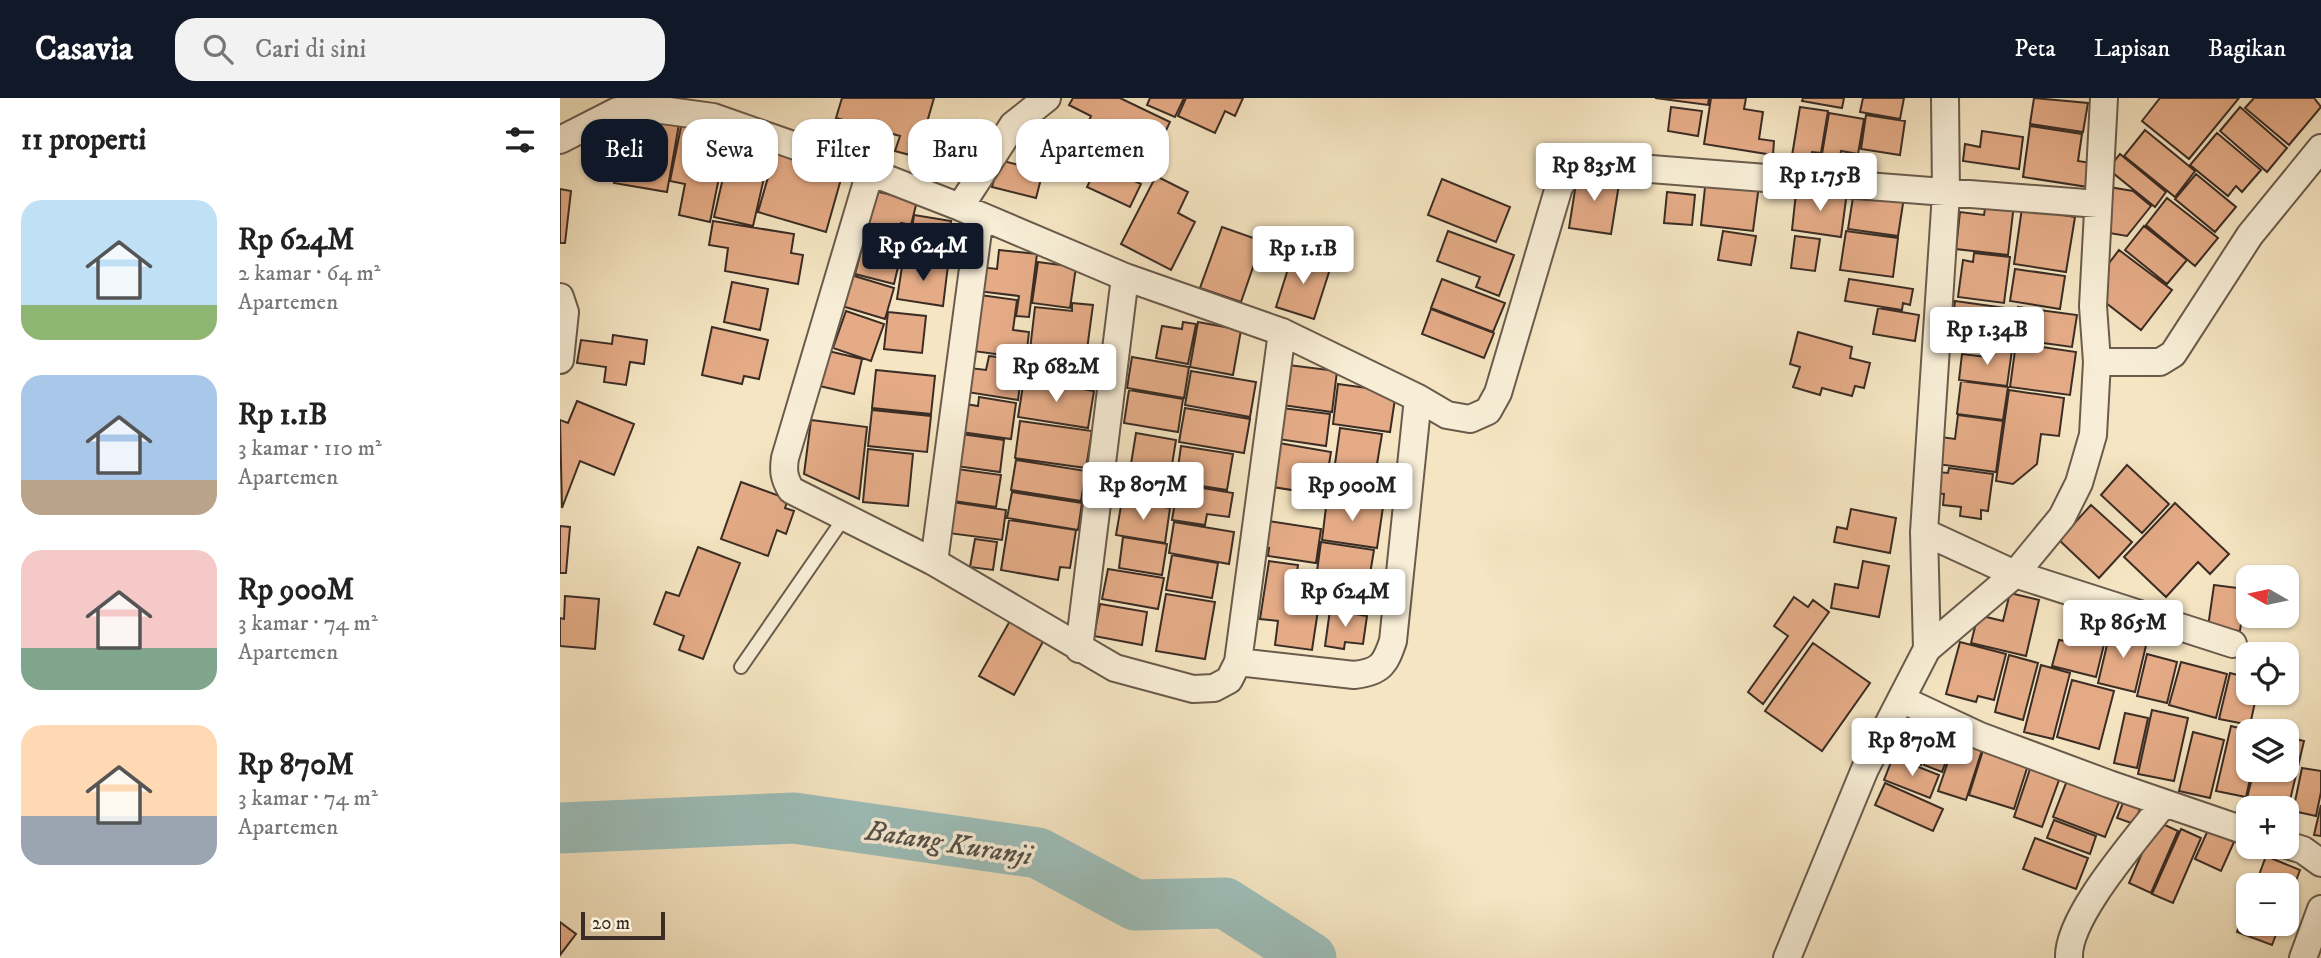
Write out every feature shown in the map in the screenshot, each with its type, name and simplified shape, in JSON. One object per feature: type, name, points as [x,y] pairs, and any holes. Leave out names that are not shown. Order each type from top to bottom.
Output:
[{"type":"street","points":[[934,562],[970,211],[1013,125],[1047,98]]},
{"type":"street","points":[[1927,649],[1924,532],[1946,193],[1945,98]]},
{"type":"street","points":[[1787,958],[1865,769],[1927,649],[2015,574],[2062,517],[2080,483],[2093,435],[2097,362],[2093,306],[2104,98]]},
{"type":"street","points":[[560,140],[617,111],[716,107],[792,139]]},
{"type":"street","points":[[2097,362],[2160,362],[2173,354],[2250,235],[2321,148]]},
{"type":"street","points":[[894,181],[1125,276],[1282,332],[1418,398],[1447,415],[1470,419],[1488,411],[1498,393],[1559,187],[1570,171],[1587,164],[2098,204]]},
{"type":"street","points":[[867,182],[783,471],[791,490],[934,562],[1115,668],[1193,689],[1214,688],[1229,680],[1238,662],[1282,332]]},
{"type":"street","points":[[1079,649],[1125,276]]},
{"type":"street","points":[[560,297],[565,312],[560,360]]},
{"type":"street","points":[[1238,662],[1354,676],[1371,673],[1387,660],[1393,641],[1418,398]]},
{"type":"street","points":[[1924,532],[2015,574],[2234,644]]},
{"type":"street","points":[[1901,699],[1980,736],[2236,828]]},
{"type":"street","points":[[2068,958],[2068,948],[2080,916],[2164,803]]},
{"type":"street","points":[[2299,849],[2321,863]]},
{"type":"street","points":[[2303,958],[2321,909]]},
{"type":"lane","points":[[741,667],[844,518]]},
{"type":"building","points":[[842,98],[934,98],[928,119],[908,119],[908,155],[895,151],[900,136],[894,134],[894,119],[836,118]]},
{"type":"building","points":[[1073,98],[1120,98],[1164,119],[1090,119],[1091,116],[1069,105]]},
{"type":"building","points":[[1150,98],[1184,98],[1175,117],[1147,105]]},
{"type":"building","points":[[1186,98],[1243,98],[1235,116],[1225,111],[1215,133],[1178,116]]},
{"type":"building","points":[[1655,98],[1709,98],[1708,105]]},
{"type":"building","points":[[1711,98],[1746,98],[1744,109],[1763,112],[1759,139],[1774,141],[1773,155],[1704,144]]},
{"type":"building","points":[[1803,98],[1844,98],[1842,108],[1802,101]]},
{"type":"building","points":[[1863,98],[1904,98],[1900,119],[1860,112]]},
{"type":"building","points":[[2034,98],[2088,103],[2083,132],[2030,124]]},
{"type":"building","points":[[2160,98],[2239,98],[2189,159],[2142,121]]},
{"type":"building","points":[[2254,98],[2314,98],[2321,107],[2289,145],[2245,108]]},
{"type":"building","points":[[1671,107],[1702,111],[1698,136],[1668,131]]},
{"type":"building","points":[[1800,107],[1828,111],[1821,153],[1812,152],[1810,165],[1791,162]]},
{"type":"building","points":[[2240,107],[2287,148],[2267,172],[2220,131]]},
{"type":"building","points":[[1829,113],[1864,119],[1858,154],[1841,151],[1840,157],[1822,154]]},
{"type":"building","points":[[625,115],[649,119],[624,119]]},
{"type":"building","points":[[1866,115],[1905,121],[1900,155],[1861,149]]},
{"type":"building","points":[[668,122],[679,124],[667,192],[614,183],[668,182]]},
{"type":"building","points":[[682,122],[682,182],[718,182],[710,222],[679,215],[685,184],[670,181]]},
{"type":"building","points":[[2030,126],[2082,134],[2078,161],[2091,163],[2088,187],[2023,177]]},
{"type":"building","points":[[2145,130],[2195,171],[2175,197],[2124,156]]},
{"type":"building","points":[[1982,131],[2023,137],[2019,169],[1963,161],[1965,144],[1980,147]]},
{"type":"building","points":[[2217,133],[2261,170],[2242,192],[2236,186],[2228,196],[2190,165]]},
{"type":"building","points":[[778,154],[792,158],[792,182],[840,182],[826,232],[758,212],[767,182],[778,182]]},
{"type":"building","points":[[2120,154],[2166,192],[2155,207],[2108,169]]},
{"type":"building","points":[[1002,161],[1016,164],[1016,182],[1040,182],[1036,198],[992,187],[993,182],[1002,182]]},
{"type":"building","points":[[1578,171],[1620,178],[1611,234],[1569,228]]},
{"type":"building","points":[[2196,174],[2236,207],[2215,232],[2175,199]]},
{"type":"building","points":[[1706,178],[1759,185],[1753,231],[1701,225]]},
{"type":"building","points":[[1442,179],[1510,207],[1496,242],[1428,215]]},
{"type":"building","points":[[722,182],[763,182],[753,226],[714,217]]},
{"type":"building","points":[[1089,182],[1141,184],[1130,207],[1087,187]]},
{"type":"building","points":[[1153,182],[1168,182],[1188,192],[1178,213],[1195,222],[1171,270],[1121,244]]},
{"type":"building","points":[[2109,187],[2133,191],[2151,206],[2127,236],[2103,232]]},
{"type":"building","points":[[1818,188],[1847,192],[1841,237],[1792,230],[1796,193],[1817,196]]},
{"type":"building","points":[[560,189],[571,191],[565,243],[560,243]]},
{"type":"building","points":[[875,191],[917,201],[911,225],[901,223],[896,241],[865,234]]},
{"type":"building","points":[[1854,191],[1904,197],[1898,236],[1848,229]]},
{"type":"building","points":[[1667,192],[1695,195],[1692,225],[1664,223]]},
{"type":"building","points":[[2167,198],[2218,238],[2195,266],[2146,225]]},
{"type":"building","points":[[1986,202],[2014,204],[2008,255],[1956,249],[1960,212],[1984,215]]},
{"type":"building","points":[[2022,208],[2075,217],[2066,272],[2014,264]]},
{"type":"building","points":[[914,215],[951,221],[946,261],[908,256]]},
{"type":"building","points":[[713,221],[794,234],[791,253],[803,255],[798,284],[725,271],[728,248],[709,245]]},
{"type":"building","points":[[2144,226],[2187,260],[2167,284],[2125,250]]},
{"type":"building","points":[[1222,227],[1262,241],[1241,302],[1200,288]]},
{"type":"building","points":[[1448,231],[1514,255],[1499,296],[1476,287],[1480,277],[1437,261]]},
{"type":"building","points":[[1723,231],[1756,236],[1751,265],[1718,260]]},
{"type":"building","points":[[1846,231],[1898,238],[1893,277],[1840,270]]},
{"type":"building","points":[[865,236],[903,246],[894,284],[855,274]]},
{"type":"building","points":[[1795,236],[1820,239],[1815,271],[1791,268]]},
{"type":"building","points":[[999,250],[1037,254],[1029,317],[1016,316],[1019,296],[977,291],[980,267],[997,269]]},
{"type":"building","points":[[2119,250],[2172,290],[2141,330],[2097,296],[2097,279]]},
{"type":"building","points":[[1293,253],[1331,266],[1314,319],[1276,307]]},
{"type":"building","points":[[1974,253],[2010,257],[2004,303],[1958,297],[1963,260],[1973,262]]},
{"type":"building","points":[[903,260],[948,265],[943,306],[897,299]]},
{"type":"building","points":[[1038,262],[1076,267],[1070,308],[1032,303]]},
{"type":"building","points":[[2015,269],[2065,276],[2060,309],[2010,301]]},
{"type":"building","points":[[851,275],[894,288],[885,319],[842,306]]},
{"type":"building","points":[[1442,279],[1505,303],[1493,332],[1431,308]]},
{"type":"building","points":[[1849,279],[1913,289],[1910,305],[1903,303],[1902,310],[1845,301]]},
{"type":"building","points":[[732,282],[768,289],[760,330],[724,322]]},
{"type":"building","points":[[980,295],[1017,300],[1013,330],[1029,332],[1026,358],[973,351]]},
{"type":"building","points":[[1955,301],[2013,309],[2008,346],[1950,338]]},
{"type":"building","points":[[1072,303],[1093,305],[1086,357],[1030,350],[1035,307],[1072,311]]},
{"type":"building","points":[[2018,307],[2077,315],[2072,347],[2014,339]]},
{"type":"building","points":[[1878,308],[1919,315],[1915,341],[1873,334]]},
{"type":"building","points":[[1431,309],[1494,333],[1484,358],[1422,334]]},
{"type":"building","points":[[846,311],[884,324],[871,361],[833,348]]},
{"type":"building","points":[[888,312],[926,316],[922,353],[884,349]]},
{"type":"building","points":[[1183,322],[1196,324],[1188,364],[1156,358],[1162,326],[1182,329]]},
{"type":"building","points":[[1198,322],[1241,330],[1233,375],[1190,367]]},
{"type":"building","points":[[712,327],[768,340],[759,379],[744,376],[742,384],[702,375]]},
{"type":"building","points":[[1798,332],[1852,347],[1850,358],[1870,363],[1864,388],[1855,386],[1852,396],[1822,388],[1820,395],[1793,387],[1800,367],[1790,364]]},
{"type":"building","points":[[613,335],[647,340],[644,364],[630,362],[626,385],[604,382],[606,367],[577,363],[581,340],[612,344]]},
{"type":"building","points":[[2016,343],[2076,352],[2070,395],[2010,387]]},
{"type":"building","points":[[1989,347],[2012,350],[2007,386],[1959,380],[1962,354],[1987,357]]},
{"type":"building","points":[[820,349],[862,359],[854,394],[811,384]]},
{"type":"building","points":[[1028,351],[1097,360],[1094,388],[1025,379]]},
{"type":"building","points":[[989,356],[1023,360],[1018,400],[967,392],[970,368],[986,370]]},
{"type":"building","points":[[1132,357],[1189,367],[1184,398],[1127,388]]},
{"type":"building","points":[[1280,364],[1337,371],[1332,412],[1275,404]]},
{"type":"building","points":[[876,370],[935,376],[931,414],[872,408]]},
{"type":"building","points":[[1191,371],[1256,382],[1250,417],[1185,405]]},
{"type":"building","points":[[1024,379],[1094,391],[1088,428],[1018,417]]},
{"type":"building","points":[[1961,381],[2008,387],[2003,420],[1957,414]]},
{"type":"building","points":[[1338,384],[1396,392],[1390,432],[1333,424]]},
{"type":"building","points":[[1129,390],[1183,399],[1178,432],[1124,423]]},
{"type":"building","points":[[2009,390],[2064,398],[2059,436],[2041,434],[2037,464],[2013,484],[1996,481]]},
{"type":"building","points":[[979,397],[1016,403],[1011,439],[961,432],[965,404],[978,406]]},
{"type":"building","points":[[577,401],[634,424],[614,475],[580,461],[562,508],[560,420],[568,423]]},
{"type":"building","points":[[1185,408],[1250,419],[1244,453],[1179,442]]},
{"type":"building","points":[[1282,408],[1330,414],[1326,446],[1278,439]]},
{"type":"building","points":[[872,410],[931,416],[927,452],[868,446]]},
{"type":"building","points":[[1958,415],[2003,421],[1996,472],[1937,464],[1940,437],[1955,439]]},
{"type":"building","points":[[811,420],[867,427],[859,499],[804,474]]},
{"type":"building","points":[[1020,421],[1092,431],[1086,468],[1015,458]]},
{"type":"building","points":[[1340,428],[1382,434],[1376,470],[1335,464]]},
{"type":"building","points":[[1136,433],[1176,440],[1171,471],[1131,464]]},
{"type":"building","points":[[961,434],[1004,440],[1000,472],[956,466]]},
{"type":"building","points":[[1273,442],[1331,452],[1324,495],[1266,486]]},
{"type":"building","points":[[1181,446],[1233,454],[1227,490],[1176,482]]},
{"type":"building","points":[[868,449],[913,454],[908,506],[863,502]]},
{"type":"building","points":[[1016,460],[1086,471],[1081,501],[1011,490]]},
{"type":"building","points":[[1126,464],[1176,473],[1170,507],[1121,498]]},
{"type":"building","points":[[2127,465],[2169,504],[2142,533],[2101,495]]},
{"type":"building","points":[[1949,468],[1993,474],[1988,511],[1981,510],[1981,519],[1960,516],[1961,507],[1943,505],[1944,494],[1934,493],[1937,472],[1948,473]]},
{"type":"building","points":[[957,469],[1001,475],[996,507],[953,501]]},
{"type":"building","points":[[741,482],[788,499],[785,508],[794,511],[786,534],[777,530],[768,556],[721,539]]},
{"type":"building","points":[[1178,484],[1233,493],[1229,517],[1207,514],[1205,525],[1172,520]]},
{"type":"building","points":[[1012,492],[1082,503],[1078,530],[1007,518]]},
{"type":"building","points":[[1327,499],[1383,507],[1377,548],[1322,540]]},
{"type":"building","points":[[1122,500],[1170,508],[1165,543],[1116,535]]},
{"type":"building","points":[[952,502],[1006,510],[1002,540],[948,533]]},
{"type":"building","points":[[2175,503],[2229,554],[2210,574],[2198,562],[2166,597],[2124,557]]},
{"type":"building","points":[[2091,505],[2132,542],[2099,578],[2059,540]]},
{"type":"building","points":[[1851,509],[1896,518],[1890,553],[1834,542],[1837,527],[1847,529]]},
{"type":"building","points":[[1009,520],[1076,530],[1070,568],[1060,567],[1058,580],[1001,570]]},
{"type":"building","points":[[1262,520],[1321,529],[1316,563],[1268,556],[1269,548],[1259,547]]},
{"type":"building","points":[[1174,522],[1234,532],[1229,564],[1169,553]]},
{"type":"building","points":[[560,526],[570,527],[566,573],[560,573]]},
{"type":"building","points":[[1123,537],[1167,544],[1162,575],[1119,568]]},
{"type":"building","points":[[975,539],[997,542],[993,570],[970,567]]},
{"type":"building","points":[[1321,542],[1374,550],[1369,580],[1317,571]]},
{"type":"building","points":[[698,547],[740,563],[703,659],[679,650],[684,636],[654,624],[666,592],[679,596]]},
{"type":"building","points":[[1172,555],[1218,563],[1212,598],[1166,590]]},
{"type":"building","points":[[1269,561],[1298,565],[1294,593],[1320,597],[1312,650],[1275,645],[1278,621],[1260,619]]},
{"type":"building","points":[[1863,561],[1889,566],[1879,617],[1831,608],[1835,584],[1858,588]]},
{"type":"building","points":[[1108,569],[1164,578],[1158,609],[1102,599]]},
{"type":"building","points":[[1325,574],[1381,583],[1377,608],[1367,606],[1366,615],[1320,607]]},
{"type":"building","points":[[2214,585],[2236,588],[2236,628],[2240,628],[2240,631],[2208,627]]},
{"type":"building","points":[[2010,593],[2039,600],[2026,656],[1971,643],[1978,615],[2003,621]]},
{"type":"building","points":[[1166,594],[1215,602],[1205,659],[1156,651]]},
{"type":"building","points":[[565,596],[599,599],[595,649],[560,646],[560,618],[564,619]]},
{"type":"building","points":[[1794,597],[1808,607],[1813,600],[1829,612],[1763,704],[1748,692],[1788,636],[1774,626]]},
{"type":"building","points":[[1100,604],[1147,612],[1142,645],[1094,636]]},
{"type":"building","points":[[1330,610],[1367,616],[1363,644],[1345,642],[1344,649],[1325,646]]},
{"type":"building","points":[[2078,612],[2110,620],[2096,677],[2052,666],[2059,640],[2071,642]]},
{"type":"building","points":[[1011,619],[1045,638],[1014,695],[979,676]]},
{"type":"building","points":[[2111,628],[2148,637],[2135,692],[2098,683]]},
{"type":"building","points":[[1960,642],[2006,654],[1994,700],[1978,696],[1976,702],[1946,694]]},
{"type":"building","points":[[1813,643],[1870,683],[1822,751],[1765,711]]},
{"type":"building","points":[[2147,654],[2177,662],[2167,703],[2137,696]]},
{"type":"building","points":[[2009,655],[2038,663],[2023,720],[1995,712]]},
{"type":"building","points":[[2181,662],[2227,674],[2216,718],[2169,705]]},
{"type":"building","points":[[2041,665],[2070,673],[2053,739],[2024,732]]},
{"type":"building","points":[[2230,673],[2236,675],[2236,705],[2254,705],[2251,719],[2236,719],[2236,722],[2219,719]]},
{"type":"building","points":[[2072,680],[2114,691],[2099,749],[2057,737]]},
{"type":"building","points":[[2152,710],[2188,718],[2174,781],[2138,774]]},
{"type":"building","points":[[2125,713],[2148,718],[2137,768],[2114,763]]},
{"type":"building","points":[[1899,715],[1934,727],[1921,765],[1886,752]]},
{"type":"building","points":[[2231,726],[2236,727],[2236,782],[2249,782],[2246,796],[2216,791]]},
{"type":"building","points":[[2193,732],[2224,740],[2210,798],[2179,791]]},
{"type":"building","points":[[1935,733],[1954,739],[1942,772],[1924,765]]},
{"type":"building","points":[[1957,735],[1984,744],[1966,800],[1938,791]]},
{"type":"building","points":[[2299,740],[2304,741],[2299,762]]},
{"type":"building","points":[[1984,747],[2029,762],[2014,809],[1969,795]]},
{"type":"building","points":[[1893,757],[1939,775],[1930,798],[1884,780]]},
{"type":"building","points":[[2302,768],[2321,771],[2321,792],[2316,816],[2299,812],[2299,796],[2296,796]]},
{"type":"building","points":[[2030,769],[2059,780],[2042,827],[2014,817]]},
{"type":"building","points":[[2068,778],[2121,797],[2105,837],[2053,817]]},
{"type":"building","points":[[2251,782],[2294,782],[2291,796],[2248,796]]},
{"type":"building","points":[[1885,783],[1943,809],[1933,831],[1875,805]]},
{"type":"building","points":[[2125,798],[2142,804],[2134,824],[2117,818]]},
{"type":"building","points":[[2321,805],[2321,836],[2314,835]]},
{"type":"building","points":[[2054,820],[2096,836],[2090,854],[2047,838]]},
{"type":"building","points":[[2156,821],[2178,831],[2151,893],[2129,883]]},
{"type":"building","points":[[2181,829],[2201,838],[2173,903],[2152,894]]},
{"type":"building","points":[[2208,830],[2234,842],[2221,871],[2195,859]]},
{"type":"building","points":[[2035,838],[2088,858],[2076,889],[2023,869]]},
{"type":"building","points":[[2265,859],[2273,859],[2300,870],[2299,873],[2260,873]]},
{"type":"building","points":[[560,922],[576,934],[560,955]]},
{"type":"building","points":[[2248,936],[2275,936],[2272,945]]},
{"type":"waterway","name":"Batang Kuranji","points":[[560,828],[794,818],[1038,853],[1135,905],[1225,903],[1311,958]]}]
